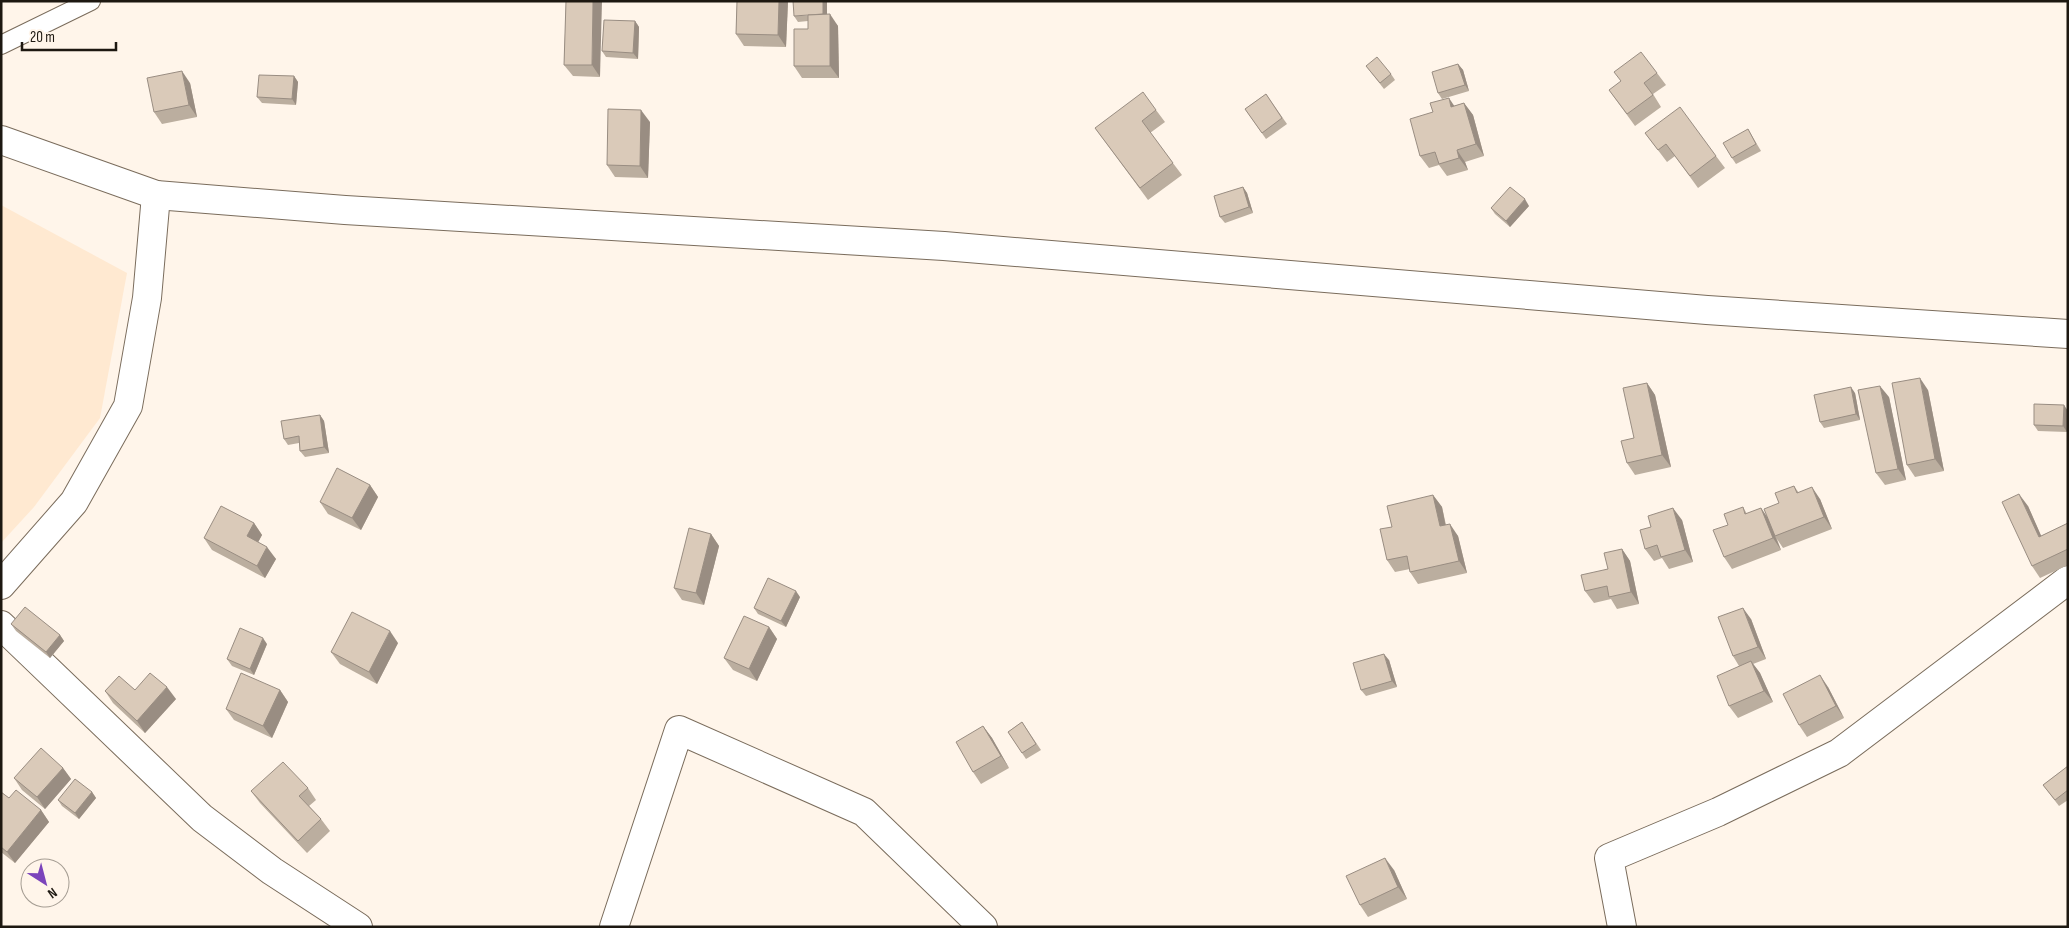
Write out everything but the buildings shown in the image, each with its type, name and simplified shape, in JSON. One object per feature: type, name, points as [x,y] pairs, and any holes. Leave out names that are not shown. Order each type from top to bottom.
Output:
[{"type":"street","points":[[1,140],[156,195],[345,210],[944,246],[1697,309],[2068,334]]},
{"type":"street","points":[[1,585],[74,502],[128,406],[146,298],[156,195]]},
{"type":"street","points":[[1622,927],[1609,858],[1718,812],[1839,753],[2068,580]]},
{"type":"street","points":[[1,625],[202,818],[272,871],[358,927]]},
{"type":"street","points":[[614,927],[679,730],[864,812],[983,927]]},
{"type":"lane","points":[[1,45],[91,1]]},
{"type":"shaded area","points":[[1,205],[127,273],[100,418],[34,507],[1,543]]}]
